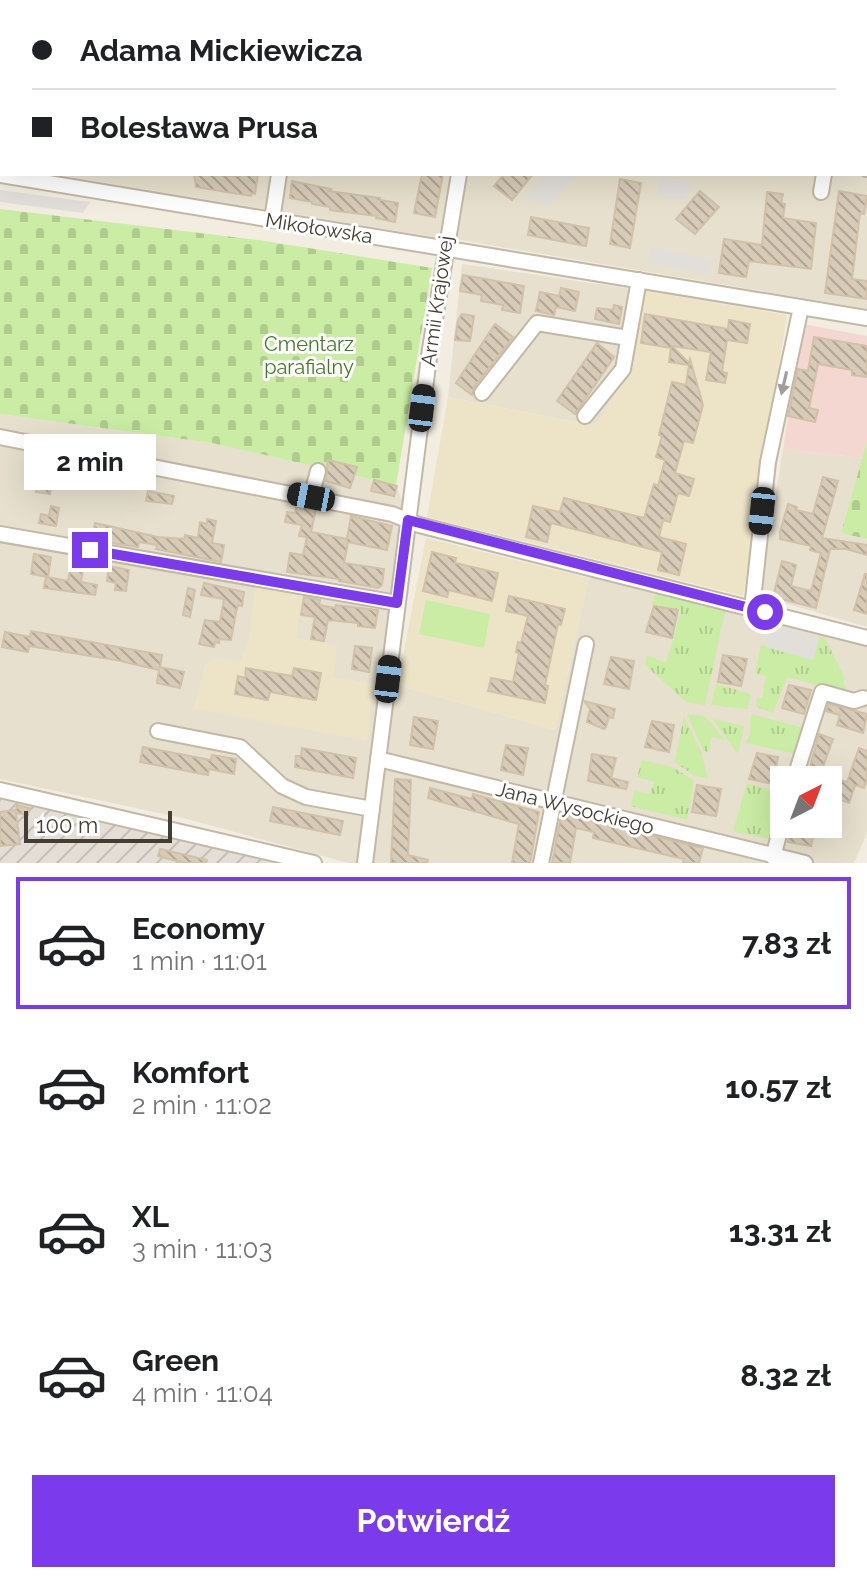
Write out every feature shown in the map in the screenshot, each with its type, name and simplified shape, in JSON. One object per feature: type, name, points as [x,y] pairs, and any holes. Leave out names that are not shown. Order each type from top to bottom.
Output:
[{"type":"street","name":"Mikołowska","points":[[6,176],[867,318]]},
{"type":"street","points":[[272,220],[279,176]]},
{"type":"street","name":"Armii Krajowej","points":[[365,863],[445,248],[459,176]]},
{"type":"street","points":[[821,192],[824,176]]},
{"type":"street","points":[[585,416],[623,369],[639,280]]},
{"type":"street","points":[[752,609],[770,446],[801,307]]},
{"type":"street","points":[[482,393],[537,323],[628,338]]},
{"type":"street","points":[[0,437],[392,514],[867,638]]},
{"type":"street","points":[[311,497],[318,471]]},
{"type":"street","points":[[0,534],[397,603]]},
{"type":"street","points":[[541,863],[586,644]]},
{"type":"street","points":[[798,766],[822,692],[854,701],[863,698]]},
{"type":"street","points":[[158,731],[240,747],[282,786],[306,797],[372,809]]},
{"type":"street","name":"Jana Wysockiego","points":[[378,759],[805,863]]},
{"type":"street","points":[[0,790],[314,863]]},
{"type":"street","points":[[773,857],[778,838]]},
{"type":"shaded area","points":[[66,176],[451,176],[439,238]]},
{"type":"shaded area","points":[[468,176],[867,176],[867,309],[454,239]]},
{"type":"shaded area","points":[[543,176],[576,176],[550,206],[525,200]]},
{"type":"shaded area","points":[[660,178],[694,183],[683,200],[657,196]]},
{"type":"shaded area","points":[[0,190],[90,202],[83,213],[0,202]]},
{"type":"shaded area","points":[[651,247],[712,260],[709,275],[648,262]]},
{"type":"shaded area","points":[[462,264],[645,291],[631,370],[595,426],[448,397]]},
{"type":"shaded area","points":[[645,291],[787,315],[743,596],[427,517],[448,397],[595,426],[631,370]]},
{"type":"shaded area","points":[[803,324],[867,336],[867,443],[863,458],[783,449]]},
{"type":"shaded area","points":[[0,414],[212,443],[396,485],[404,507],[360,863],[348,863],[187,819],[0,779]]},
{"type":"shaded area","points":[[783,449],[863,458],[841,533],[867,539],[867,627],[760,596]]},
{"type":"shaded area","points":[[426,538],[589,578],[555,730],[397,685]]},
{"type":"shaded area","points":[[590,573],[867,644],[867,833],[854,863],[370,863],[397,685],[555,730]]},
{"type":"shaded area","points":[[255,587],[303,595],[296,638],[337,646],[333,677],[374,684],[367,741],[194,708],[205,665],[213,658],[240,662],[249,639]]},
{"type":"shaded area","points":[[772,625],[819,637],[813,660],[766,647]]},
{"type":"shaded area","points":[[0,799],[150,831],[273,863],[0,863]]},
{"type":"green space","name":"Cmentarz parafialny","points":[[0,209],[259,240],[432,268],[396,485],[212,443],[0,414]]},
{"type":"green space","points":[[867,442],[867,539],[841,533]]},
{"type":"green space","points":[[656,593],[725,611],[705,705],[686,702],[645,665],[647,655],[666,663],[681,611],[652,604]]},
{"type":"green space","points":[[426,600],[490,614],[484,648],[419,634]]},
{"type":"green space","points":[[819,637],[825,638],[845,679],[843,682],[848,693],[787,677],[773,713],[756,707],[757,698],[762,698],[766,676],[755,673],[761,645],[813,660]]},
{"type":"green space","points":[[716,684],[748,693],[751,696],[747,709],[711,705]]},
{"type":"green space","points":[[687,714],[705,716],[725,740],[711,737],[709,753],[703,750]]},
{"type":"green space","points":[[751,714],[804,728],[796,754],[746,743]]},
{"type":"green space","points":[[684,716],[702,755],[708,779],[693,775],[675,762]]},
{"type":"green space","points":[[712,719],[744,726],[738,754]]},
{"type":"green space","points":[[642,760],[672,767],[694,780],[687,820],[631,806],[634,791],[650,794],[654,782],[637,777]]},
{"type":"green space","points":[[747,783],[770,790],[771,839],[733,831]]},
{"type":"building","points":[[194,176],[258,176],[255,194],[251,196],[196,187]]},
{"type":"building","points":[[422,176],[443,176],[435,217],[414,213]]},
{"type":"building","points":[[502,176],[531,176],[512,200],[494,186]]},
{"type":"building","points":[[620,179],[641,183],[630,248],[610,244]]},
{"type":"building","points":[[292,181],[398,203],[395,222],[377,216],[330,210],[330,207],[290,198]]},
{"type":"building","points":[[700,191],[719,207],[695,234],[676,219]]},
{"type":"building","points":[[839,191],[867,196],[864,214],[860,213],[852,279],[867,281],[867,299],[825,293]]},
{"type":"building","points":[[767,192],[783,194],[783,218],[816,223],[811,269],[749,261],[746,277],[719,273],[724,239],[762,245]]},
{"type":"building","points":[[531,217],[589,228],[586,246],[528,235]]},
{"type":"building","points":[[463,275],[524,286],[520,313],[502,310],[503,305],[481,301],[482,295],[460,291]]},
{"type":"building","points":[[561,288],[579,292],[575,311],[556,307],[554,315],[536,311],[540,292],[559,296]]},
{"type":"building","points":[[614,305],[622,307],[619,324],[595,319],[597,308],[613,310]]},
{"type":"building","points":[[462,314],[474,316],[470,341],[455,340]]},
{"type":"building","points":[[645,314],[728,329],[729,320],[750,324],[747,343],[727,340],[722,372],[727,373],[725,383],[706,380],[711,352],[672,346],[689,363],[690,359],[703,405],[693,443],[684,441],[675,473],[694,479],[689,496],[678,493],[670,522],[663,520],[659,537],[686,544],[679,575],[658,570],[662,552],[551,523],[547,542],[526,537],[533,506],[560,512],[564,498],[644,518],[665,460],[656,457],[672,382],[686,385],[689,365],[669,362],[671,348],[641,343]]},
{"type":"building","points":[[495,324],[513,337],[474,387],[472,395],[456,383]]},
{"type":"building","points":[[814,337],[867,346],[867,377],[852,375],[852,370],[818,364],[809,408],[818,410],[815,422],[788,416],[798,369],[808,371]]},
{"type":"building","points":[[597,343],[614,357],[575,414],[557,401]]},
{"type":"building","points":[[51,459],[63,462],[60,479],[53,477],[50,494],[36,492],[42,460],[50,462]]},
{"type":"building","points":[[328,460],[357,467],[350,488],[326,481]]},
{"type":"building","points":[[823,477],[838,481],[822,538],[867,545],[867,555],[846,549],[830,549],[816,608],[773,597],[782,561],[796,565],[791,586],[811,591],[821,553],[810,550],[811,546],[780,539],[780,532],[788,504],[797,507],[796,510],[813,514]]},
{"type":"building","points":[[374,480],[397,486],[394,496],[371,491]]},
{"type":"building","points":[[148,491],[174,496],[172,504],[146,501]]},
{"type":"building","points":[[297,505],[316,509],[311,532],[347,539],[351,516],[392,526],[387,550],[348,542],[344,563],[384,569],[382,585],[378,588],[287,572],[290,553],[303,555],[307,537],[299,536],[302,525],[285,522],[287,512],[295,513]]},
{"type":"building","points":[[51,506],[59,508],[56,526],[39,523],[41,514],[49,516]]},
{"type":"building","points":[[207,519],[216,521],[212,543],[224,545],[221,562],[156,549],[157,545],[139,542],[138,547],[92,540],[95,523],[158,537],[184,539],[185,535],[198,538],[200,522],[207,524]]},
{"type":"building","points":[[432,552],[456,558],[455,563],[498,573],[492,601],[449,590],[447,597],[423,591]]},
{"type":"building","points":[[34,554],[51,557],[48,577],[31,574]]},
{"type":"building","points":[[72,561],[84,564],[81,582],[97,585],[95,595],[44,588],[46,577],[68,581]]},
{"type":"building","points":[[109,566],[129,570],[126,591],[115,590],[116,583],[107,581]]},
{"type":"building","points":[[867,574],[867,614],[854,610]]},
{"type":"building","points":[[204,583],[244,592],[242,606],[238,605],[236,612],[231,640],[219,639],[214,647],[199,644],[205,620],[220,622],[224,599],[201,595]]},
{"type":"building","points":[[188,588],[195,590],[190,617],[183,615]]},
{"type":"building","points":[[509,596],[565,609],[561,625],[558,624],[545,685],[548,686],[545,703],[488,691],[491,678],[513,682],[518,642],[521,643],[528,616],[506,611]]},
{"type":"building","points":[[304,597],[320,600],[319,605],[335,608],[336,605],[378,610],[375,628],[328,620],[324,641],[311,639],[315,617],[301,615]]},
{"type":"building","points":[[654,606],[678,610],[672,638],[646,632]]},
{"type":"building","points":[[31,631],[162,655],[160,667],[184,672],[180,688],[157,683],[159,670],[116,660],[29,646],[28,652],[2,647],[5,632],[30,637]]},
{"type":"building","points":[[355,646],[372,648],[369,672],[352,669]]},
{"type":"building","points":[[723,655],[747,659],[741,686],[718,682]]},
{"type":"building","points":[[611,657],[634,661],[629,689],[604,684]]},
{"type":"building","points":[[246,668],[292,676],[294,668],[321,673],[316,700],[270,692],[268,700],[235,694],[238,676],[245,678]]},
{"type":"building","points":[[789,685],[811,690],[804,714],[782,708]]},
{"type":"building","points":[[584,701],[615,709],[613,718],[609,717],[604,729],[587,722],[590,709]]},
{"type":"building","points":[[829,704],[867,714],[863,733],[837,725],[840,715],[826,711]]},
{"type":"building","points":[[414,717],[438,721],[433,749],[410,745]]},
{"type":"building","points":[[652,721],[674,725],[669,752],[645,747]]},
{"type":"building","points":[[819,734],[833,739],[823,766],[810,766]]},
{"type":"building","points":[[506,745],[528,748],[523,775],[501,770]]},
{"type":"building","points":[[143,747],[211,760],[212,755],[236,759],[234,774],[209,769],[208,775],[140,762]]},
{"type":"building","points":[[302,748],[356,758],[353,778],[295,767],[296,756],[301,756]]},
{"type":"building","points":[[859,748],[867,751],[864,788],[855,785],[849,803],[842,801],[842,780],[847,782]]},
{"type":"building","points":[[757,753],[778,757],[776,766],[770,766],[770,783],[749,779]]},
{"type":"building","points":[[592,754],[616,758],[611,778],[628,782],[626,789],[588,781]]},
{"type":"building","points":[[395,779],[411,780],[408,855],[428,860],[427,863],[391,863]]},
{"type":"building","points":[[697,785],[721,789],[716,816],[692,812]]},
{"type":"building","points":[[430,788],[472,799],[473,794],[539,812],[530,863],[512,863],[519,824],[428,798]]},
{"type":"building","points":[[17,805],[29,808],[28,815],[16,813],[20,844],[0,846],[0,812],[16,810]]},
{"type":"building","points":[[273,807],[343,821],[340,835],[270,821]]},
{"type":"building","points":[[563,814],[703,848],[699,863],[683,863],[684,859],[593,838],[594,832],[576,828],[570,863],[552,863]]},
{"type":"building","points":[[789,838],[813,838],[811,846],[788,842]]},
{"type":"building","points":[[160,849],[207,860],[206,863],[185,863],[158,856]]},
{"type":"route","points":[[90,550],[397,603],[408,520],[765,612]]}]
